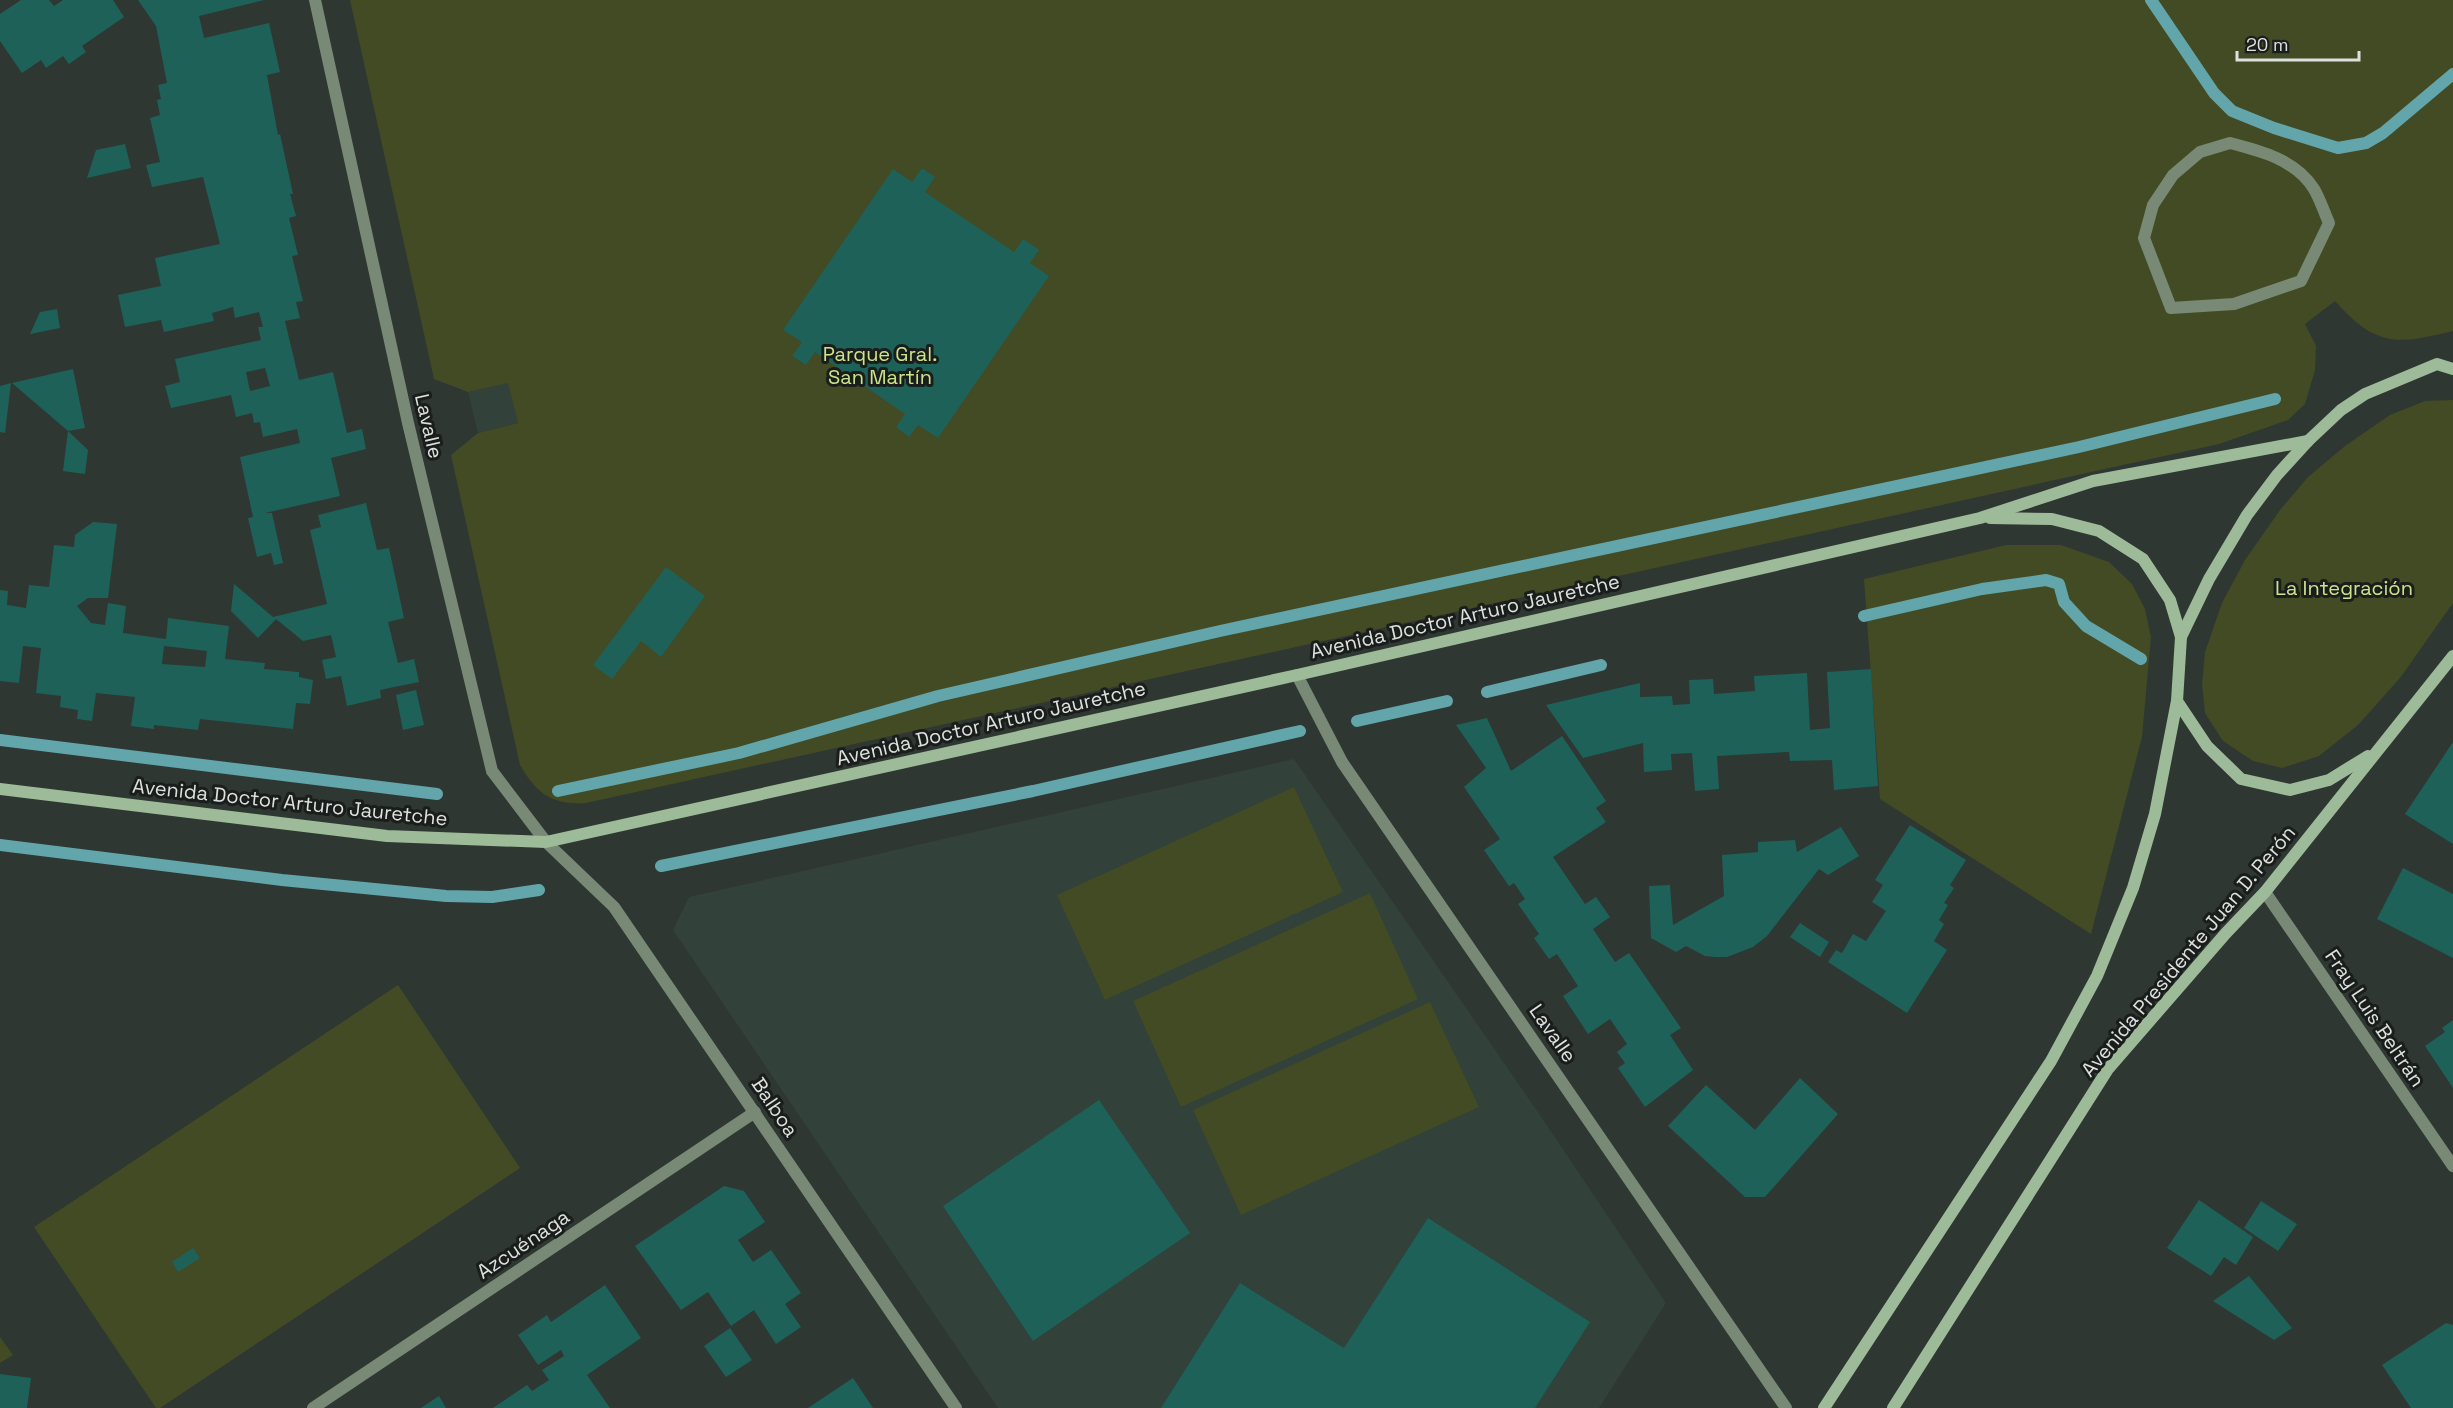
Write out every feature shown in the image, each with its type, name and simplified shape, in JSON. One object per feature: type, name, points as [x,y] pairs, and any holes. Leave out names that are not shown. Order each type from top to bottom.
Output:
[{"type":"main road","name":"Avenida Presidente Juan D. Perón","points":[[1824,1408],[2051,1061],[2097,976],[2133,888],[2156,814],[2177,701],[2181,638],[2209,579],[2247,515],[2277,475],[2341,410],[2365,394],[2453,357]]},
{"type":"main road","points":[[2438,364],[2453,369]]},
{"type":"main road","name":"Avenida Doctor Arturo Jauretche","points":[[0,789],[387,836],[546,842],[1296,675],[1980,518],[2093,481],[2308,441]]},
{"type":"main road","name":"Avenida Doctor Arturo Jauretche","points":[[1980,518],[2052,519],[2099,531],[2143,559],[2170,600],[2181,638]]},
{"type":"main road","name":"Avenida Presidente Juan D. Perón","points":[[1893,1408],[2108,1069],[2226,933],[2265,892],[2453,656]]},
{"type":"main road","name":"Avenida Presidente Juan D. Perón","points":[[2177,701],[2207,746],[2241,778],[2290,790],[2328,780],[2358,764],[2388,740]]},
{"type":"street","name":"Lavalle","points":[[315,0],[408,423],[492,771],[546,842]]},
{"type":"street","points":[[2230,143],[2269,154],[2293,167],[2313,188],[2329,223],[2301,281],[2234,304],[2171,308],[2144,238],[2153,205],[2173,175],[2200,152],[2230,143]]},
{"type":"street","name":"Lavalle","points":[[1296,675],[1342,762],[1786,1408]]},
{"type":"street","name":"Balboa","points":[[546,842],[614,907],[956,1408]]},
{"type":"street","name":"Fray Luis Beltrán","points":[[2265,892],[2453,1166]]},
{"type":"street","name":"Azcuénaga","points":[[313,1408],[755,1112]]},
{"type":"shaded area","points":[[508,382],[518,423],[478,433],[468,392]]},
{"type":"shaded area","points":[[1294,759],[1542,1118],[1666,1303],[1599,1408],[998,1408],[673,930],[689,897]]},
{"type":"green space","name":"Parque Gral. San Martín","points":[[350,0],[2453,0],[2453,331],[2416,339],[2388,338],[2363,327],[2335,301],[2305,324],[2316,346],[2315,370],[2305,404],[2288,420],[2219,444],[586,803],[564,802],[555,800],[539,790],[520,765],[451,455],[478,433],[518,423],[508,383],[468,392],[434,379]]},
{"type":"green space","name":"La Integración","points":[[2453,400],[2453,603],[2400,678],[2358,725],[2319,756],[2282,768],[2253,761],[2223,741],[2205,713],[2202,685],[2205,652],[2222,603],[2245,560],[2280,510],[2308,477],[2345,446],[2390,415],[2425,401]]},
{"type":"green space","points":[[2006,545],[2061,545],[2109,562],[2132,584],[2145,609],[2151,637],[2142,737],[2091,934],[1880,799],[1864,579]]},
{"type":"green space","points":[[1294,787],[1343,892],[1105,1000],[1057,895]]},
{"type":"green space","points":[[1370,893],[1418,999],[1181,1107],[1133,1001]]},
{"type":"green space","points":[[398,985],[520,1168],[160,1408],[156,1408],[34,1227]]},
{"type":"green space","points":[[1430,1002],[1479,1107],[1241,1215],[1193,1110]]},
{"type":"green space","points":[[0,1337],[13,1355],[0,1363]]},
{"type":"building","points":[[21,0],[49,0],[54,6],[63,0],[113,0],[124,17],[82,46],[86,52],[69,64],[63,56],[46,68],[41,60],[22,73],[0,41],[0,14]]},
{"type":"building","points":[[138,0],[264,0],[199,16],[204,38],[269,23],[280,72],[267,75],[278,135],[280,134],[293,194],[290,194],[296,216],[289,218],[298,255],[292,256],[303,301],[296,302],[300,318],[285,321],[299,380],[333,372],[347,433],[362,429],[366,449],[331,458],[340,496],[265,513],[272,513],[283,563],[274,565],[271,553],[257,557],[248,518],[253,517],[240,457],[300,443],[297,429],[263,437],[260,422],[254,423],[252,413],[236,417],[231,395],[171,408],[165,386],[180,382],[175,359],[261,340],[258,327],[263,327],[259,312],[235,318],[233,307],[212,313],[214,321],[164,332],[161,320],[125,327],[118,295],[161,286],[155,258],[220,244],[203,177],[152,187],[146,165],[160,162],[150,118],[160,115],[157,100],[161,99],[158,85],[167,83],[156,26]],"holes":[[[265,368],[270,386],[250,391],[246,372]]]},
{"type":"building","points":[[125,144],[131,168],[87,178],[96,150]]},
{"type":"building","points":[[922,168],[935,177],[925,192],[1014,252],[1023,239],[1039,250],[1030,263],[1049,276],[938,438],[918,425],[909,437],[896,427],[905,414],[815,352],[806,365],[792,356],[802,342],[783,330],[893,169],[912,182]]},
{"type":"building","points":[[57,309],[60,328],[30,334],[40,312]]},
{"type":"building","points":[[73,369],[85,428],[68,431],[12,383]]},
{"type":"building","points":[[11,383],[5,433],[0,432],[0,386]]},
{"type":"building","points":[[68,431],[88,450],[85,474],[63,471]]},
{"type":"building","points":[[366,503],[377,550],[389,548],[404,618],[388,622],[398,663],[414,659],[419,682],[380,690],[381,698],[347,706],[341,676],[326,679],[322,660],[336,657],[331,635],[303,641],[276,619],[258,638],[231,611],[234,584],[273,617],[327,604],[310,530],[321,527],[318,515]]},
{"type":"building","points":[[93,522],[117,524],[108,598],[88,598],[77,606],[91,623],[105,625],[108,603],[126,606],[123,633],[166,639],[168,618],[229,626],[225,659],[265,663],[264,669],[299,672],[299,677],[313,680],[310,704],[296,703],[293,729],[200,719],[198,730],[154,725],[154,729],[131,726],[135,697],[96,693],[92,721],[77,719],[78,710],[60,707],[61,696],[36,693],[41,648],[23,646],[19,683],[0,681],[0,590],[8,591],[7,605],[26,608],[29,585],[49,587],[54,545],[74,547],[75,535]],"holes":[[[164,646],[207,651],[205,667],[162,664]]]},
{"type":"building","points":[[666,567],[705,596],[661,657],[641,641],[612,679],[593,665]]},
{"type":"building","points":[[1871,669],[1878,786],[1834,790],[1832,760],[1790,761],[1789,752],[1717,756],[1719,789],[1695,791],[1692,753],[1671,754],[1672,770],[1644,772],[1643,743],[1583,758],[1546,705],[1640,683],[1640,697],[1672,696],[1673,705],[1690,704],[1689,680],[1713,679],[1714,694],[1755,691],[1754,676],[1807,673],[1810,730],[1830,728],[1827,672]]},
{"type":"building","points":[[416,690],[424,725],[403,730],[396,695]]},
{"type":"building","points":[[1487,718],[1511,771],[1562,736],[1606,801],[1596,808],[1606,822],[1553,857],[1585,904],[1596,897],[1610,917],[1593,929],[1615,962],[1629,953],[1681,1028],[1670,1035],[1693,1070],[1645,1107],[1618,1068],[1625,1063],[1617,1052],[1627,1044],[1610,1019],[1588,1034],[1563,996],[1578,986],[1557,954],[1549,959],[1534,938],[1539,934],[1518,904],[1525,899],[1514,883],[1509,886],[1484,850],[1500,839],[1464,787],[1486,768],[1456,725]]},
{"type":"building","points":[[2453,742],[2453,844],[2405,814]]},
{"type":"building","points":[[1910,825],[1966,860],[1950,885],[1954,888],[1944,903],[1948,905],[1939,920],[1944,924],[1934,941],[1947,950],[1907,1013],[1828,962],[1836,950],[1842,953],[1853,934],[1866,941],[1886,911],[1872,902],[1883,885],[1875,880]]},
{"type":"building","points":[[1841,827],[1859,856],[1828,875],[1819,869],[1767,936],[1753,947],[1727,957],[1716,957],[1705,956],[1686,946],[1676,952],[1651,938],[1649,886],[1670,885],[1673,925],[1724,896],[1722,855],[1758,852],[1758,842],[1795,840],[1797,852]]},
{"type":"building","points":[[2403,868],[2453,894],[2453,958],[2377,919]]},
{"type":"building","points":[[1800,923],[1829,942],[1820,957],[1790,937]]},
{"type":"building","points":[[2453,1020],[2453,1088],[2425,1046],[2445,1032],[2442,1028]]},
{"type":"building","points":[[1800,1078],[1838,1114],[1765,1197],[1745,1197],[1668,1126],[1706,1085],[1755,1130]]},
{"type":"building","points":[[1099,1100],[1190,1233],[1033,1341],[943,1206]]},
{"type":"building","points":[[724,1186],[744,1191],[765,1222],[738,1240],[753,1262],[771,1250],[801,1293],[785,1304],[801,1327],[776,1344],[754,1310],[731,1326],[708,1292],[681,1310],[635,1246]]},
{"type":"building","points":[[2199,1200],[2253,1237],[2236,1265],[2224,1257],[2211,1276],[2167,1248]]},
{"type":"building","points":[[2261,1201],[2297,1224],[2278,1251],[2244,1228]]},
{"type":"building","points":[[1428,1218],[1590,1322],[1535,1408],[1161,1408],[1240,1283],[1344,1348]]},
{"type":"building","points":[[193,1248],[200,1258],[178,1272],[172,1262]]},
{"type":"building","points":[[2249,1276],[2292,1328],[2274,1340],[2213,1301]]},
{"type":"building","points":[[605,1285],[641,1338],[587,1375],[610,1408],[493,1408],[527,1385],[532,1391],[549,1380],[542,1370],[564,1356],[561,1350],[538,1365],[518,1335],[547,1315],[551,1322]]},
{"type":"building","points":[[2446,1323],[2453,1325],[2453,1408],[2411,1408],[2382,1365]]},
{"type":"building","points":[[730,1328],[752,1360],[726,1377],[704,1346]]},
{"type":"building","points":[[0,1374],[31,1378],[27,1408],[0,1408]]},
{"type":"building","points":[[853,1378],[873,1408],[808,1408]]},
{"type":"building","points":[[439,1396],[446,1408],[421,1408]]},
{"type":"waterway","points":[[2151,0],[2214,93],[2232,111],[2274,128],[2338,148],[2366,143],[2383,133],[2453,74]]},
{"type":"waterway","points":[[558,791],[739,753],[938,696],[1220,631],[2079,447],[2275,399]]},
{"type":"waterway","points":[[1864,616],[1982,589],[2046,580],[2059,584],[2064,602],[2086,626],[2141,659]]},
{"type":"waterway","points":[[1487,692],[1601,665]]},
{"type":"waterway","points":[[1357,721],[1447,701]]},
{"type":"waterway","points":[[661,866],[1033,791],[1300,731]]},
{"type":"waterway","points":[[0,740],[437,794]]},
{"type":"waterway","points":[[0,845],[282,880],[446,896],[492,897],[539,890]]}]
